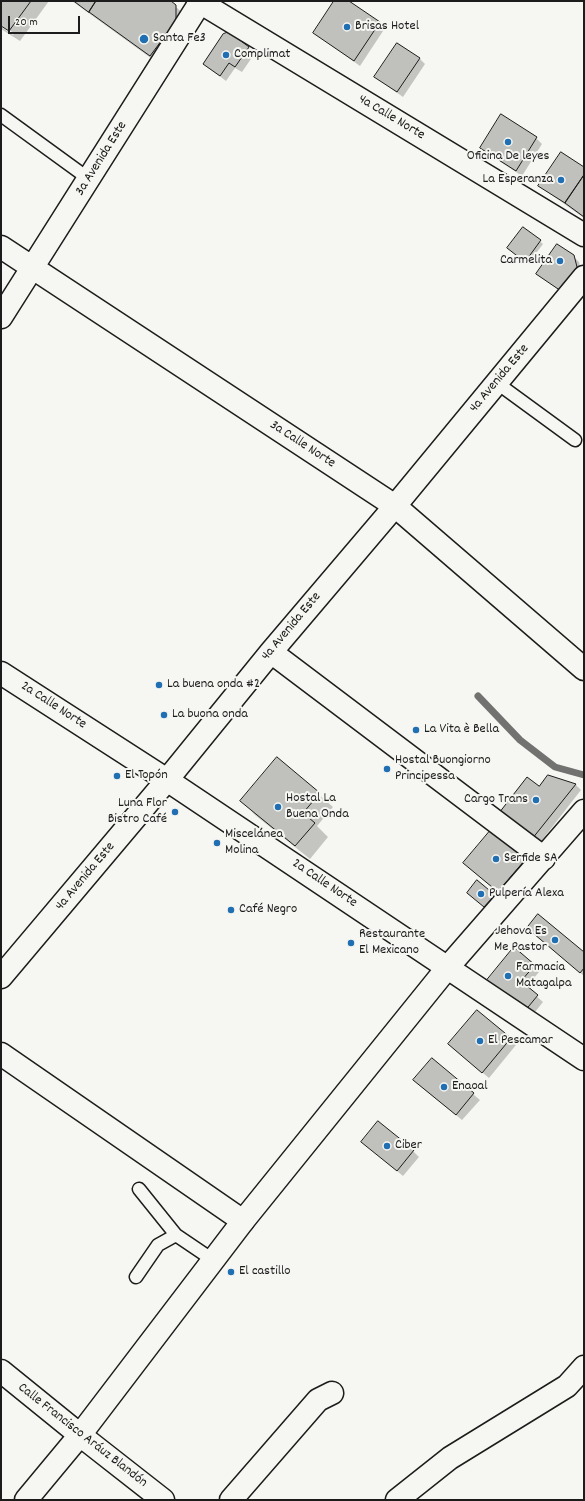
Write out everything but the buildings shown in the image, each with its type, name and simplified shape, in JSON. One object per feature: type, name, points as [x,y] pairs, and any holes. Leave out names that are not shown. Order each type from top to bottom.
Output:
[{"type":"street","name":"3a Avenida Este","points":[[1,317],[200,1]]},
{"type":"street","name":"4a Calle Norte","points":[[200,1],[584,235]]},
{"type":"street","name":"3a Calle Norte","points":[[1,247],[395,506],[584,669]]},
{"type":"street","name":"4a Avenida Este","points":[[1,977],[167,780],[270,652],[395,506],[584,277]]},
{"type":"street","points":[[270,652],[544,858]]},
{"type":"street","name":"2a Calle Norte","points":[[1,673],[167,780],[584,1059]]},
{"type":"street","points":[[26,1500],[80,1435],[243,1221],[448,967],[584,811]]},
{"type":"street","points":[[1,1054],[243,1221]]},
{"type":"street","points":[[397,1500],[450,1458],[567,1386],[584,1367]]},
{"type":"street","name":"Calle Francisco Aráuz Blandón","points":[[1,1371],[163,1500]]},
{"type":"street","points":[[231,1500],[318,1400],[332,1393]]},
{"type":"lane","points":[[1,115],[89,179]]},
{"type":"lane","points":[[497,383],[575,440]]},
{"type":"lane","points":[[139,1189],[176,1235],[214,1260]]},
{"type":"lane","points":[[136,1277],[158,1245],[176,1235]]},
{"type":"waterway","points":[[478,696],[520,740],[555,767],[584,775]]},
{"type":"place","name":"Brisas Hotel","points":[[347,27]]},
{"type":"place","name":"Santa Fe3","points":[[144,39]]},
{"type":"place","name":"Complimat","points":[[226,55]]},
{"type":"place","name":"Oficina De leyes","points":[[508,142]]},
{"type":"place","name":"La Esperanza","points":[[561,180]]},
{"type":"place","name":"Carmelita","points":[[560,261]]},
{"type":"place","name":"La buena onda #2","points":[[159,685]]},
{"type":"place","name":"La buona onda","points":[[164,715]]},
{"type":"place","name":"La Vita è Bella","points":[[416,730]]},
{"type":"place","name":"Hostal Buongiorno Principessa","points":[[387,769]]},
{"type":"place","name":"El Topón","points":[[117,776]]},
{"type":"place","name":"Cargo Trans","points":[[536,800]]},
{"type":"place","name":"Hostal La Buena Onda","points":[[278,807]]},
{"type":"place","name":"Luna Flor Bistro Café","points":[[175,812]]},
{"type":"place","name":"Miscelánea Molina","points":[[217,843]]},
{"type":"place","name":"Serfide SA","points":[[496,859]]},
{"type":"place","name":"Pulpería Alexa","points":[[481,894]]},
{"type":"place","name":"Café Negro","points":[[231,910]]},
{"type":"place","name":"Jehova Es Me Pastor","points":[[555,940]]},
{"type":"place","name":"Restaurante El Mexicano","points":[[351,943]]},
{"type":"place","name":"Farmacia Matagalpa","points":[[508,976]]},
{"type":"place","name":"El Pescamar","points":[[480,1041]]},
{"type":"place","name":"Enaoal","points":[[444,1087]]},
{"type":"place","name":"Ciber","points":[[387,1146]]},
{"type":"place","name":"El castillo","points":[[231,1272]]}]
